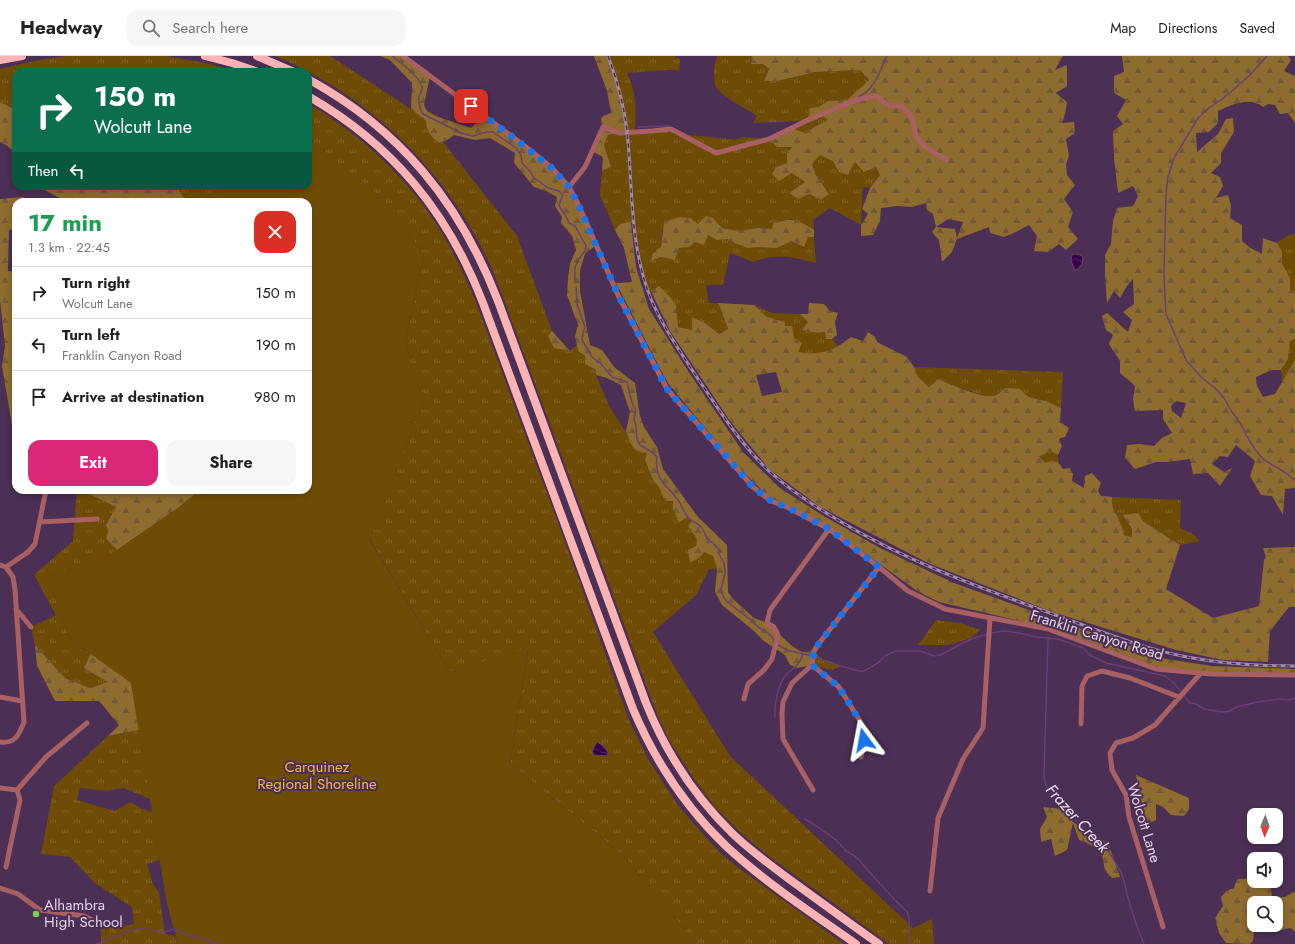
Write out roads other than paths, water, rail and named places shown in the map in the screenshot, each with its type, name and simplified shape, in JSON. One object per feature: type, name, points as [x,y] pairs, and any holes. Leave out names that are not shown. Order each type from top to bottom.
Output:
[{"type":"highway","points":[[0,60],[22,56]]},
{"type":"highway","points":[[205,56],[246,68]]},
{"type":"highway","points":[[257,56],[285,68]]},
{"type":"highway","points":[[312,81],[357,110],[377,125],[403,149],[442,194],[474,246],[498,301],[646,704],[663,740],[683,774],[710,810],[749,848],[780,873],[879,944]]},
{"type":"highway","points":[[312,99],[351,124],[392,160],[414,183],[433,207],[459,249],[483,303],[634,708],[650,745],[665,771],[694,811],[714,834],[732,851],[762,876],[856,944]]},
{"type":"street","name":"Franklin Canyon Road","points":[[402,56],[526,147],[552,168],[569,187],[579,206],[618,295],[667,389],[753,487],[771,501],[787,507],[829,529],[908,591],[945,609],[1048,629],[1156,669],[1200,674],[1295,675]]},
{"type":"street","points":[[569,187],[585,167],[603,127],[619,133],[671,129],[716,153],[769,139],[808,120],[856,100],[876,96],[888,105],[901,106],[912,117],[916,136],[924,146],[946,160]]},
{"type":"street","points":[[6,567],[28,552],[35,544],[45,494]]},
{"type":"street","points":[[40,522],[97,519]]},
{"type":"street","points":[[744,699],[748,684],[764,670],[772,659],[778,634],[774,627],[767,623],[770,610],[829,529]]},
{"type":"street","points":[[0,565],[6,567],[13,577],[24,722],[17,737],[9,742],[0,742]]},
{"type":"street","points":[[814,790],[784,738],[782,714],[783,702],[792,683],[812,665],[814,651],[820,642],[879,567]]},
{"type":"street","points":[[16,609],[31,627]]},
{"type":"street","points":[[930,890],[938,818],[963,759],[983,728],[988,628],[990,618]]},
{"type":"street","points":[[812,665],[839,687],[860,721],[864,740],[862,757]]},
{"type":"street","points":[[1082,724],[1082,686],[1087,676],[1102,671],[1130,678],[1179,697]]},
{"type":"street","name":"Wolcott Lane","points":[[1163,927],[1129,817],[1126,795],[1112,770],[1110,753],[1116,743],[1133,738],[1155,725],[1200,674]]},
{"type":"street","points":[[0,697],[22,701]]},
{"type":"street","points":[[17,790],[46,757],[87,723]]},
{"type":"street","points":[[0,788],[17,790]]},
{"type":"street","points":[[6,867],[20,800],[17,790]]},
{"type":"street","points":[[0,888],[18,894],[40,910],[84,916],[101,924]]},
{"type":"water","points":[[1075,254],[1083,257],[1082,264],[1075,271],[1071,260],[1072,255]]},
{"type":"water","points":[[597,742],[608,752],[607,756],[594,755],[592,751]]},
{"type":"waterway","points":[[392,56],[411,71],[422,86],[419,96],[419,103],[423,114],[461,133],[473,136],[493,132],[516,148],[521,155],[522,163],[530,171],[534,178],[548,188],[559,191],[563,195],[559,205],[569,223],[575,226],[586,246],[585,251],[578,260],[575,268],[575,281]]},
{"type":"waterway","points":[[858,97],[864,94],[872,85],[887,56]]},
{"type":"waterway","points":[[1267,56],[1250,75],[1198,118],[1174,158],[1168,177],[1166,194],[1164,271],[1166,314],[1186,360],[1201,377],[1214,387],[1224,398],[1257,452],[1264,460],[1295,480]]},
{"type":"waterway","points":[[638,127],[669,126]]},
{"type":"waterway","points":[[576,287],[577,304],[585,327],[582,340],[592,357],[601,364],[612,377],[627,382],[632,403],[636,410],[634,419],[637,439],[640,445],[652,452],[657,457],[657,471],[662,481],[681,504],[688,518],[701,527],[707,538],[720,551],[719,554],[724,563],[725,573],[721,590],[723,596],[727,602],[750,619],[758,627],[768,633],[774,640]]},
{"type":"waterway","points":[[991,633],[1005,631],[1036,637],[1058,639],[1083,648],[1090,655],[1106,663],[1165,676],[1174,683],[1190,703],[1196,704],[1204,709],[1223,712],[1258,702],[1280,699],[1289,700],[1295,698]]},
{"type":"waterway","points":[[815,657],[841,666],[864,671],[878,663],[885,656],[895,651],[920,651],[934,656],[940,655],[971,639],[988,634]]},
{"type":"waterway","name":"Frazer Creek","points":[[1048,639],[1044,773],[1045,783],[1048,789],[1091,836],[1107,849],[1112,857],[1122,874],[1131,909],[1144,944]]},
{"type":"waterway","points":[[778,645],[787,650],[812,656]]},
{"type":"waterway","points":[[775,717],[775,706],[779,687],[788,673],[799,663],[803,654]]},
{"type":"waterway","points":[[805,819],[836,840],[846,851],[855,856],[907,912],[909,917],[910,944]]},
{"type":"waterway","points":[[96,944],[127,932],[145,929]]},
{"type":"waterway","points":[[150,930],[164,932],[175,929],[185,934],[217,944]]},
{"type":"railway","points":[[608,56],[617,83],[624,112],[629,152],[635,237],[644,279],[651,299],[673,340],[714,403],[740,439],[759,462],[770,472],[792,490],[817,507],[885,546],[939,571],[1022,603],[1118,638],[1169,653],[1228,663],[1295,666]]},
{"type":"place","name":"Alhambra High School","points":[[36,914]]},
{"type":"park label","name":"Carquinez Regional Shoreline","points":[[317,776]]}]
